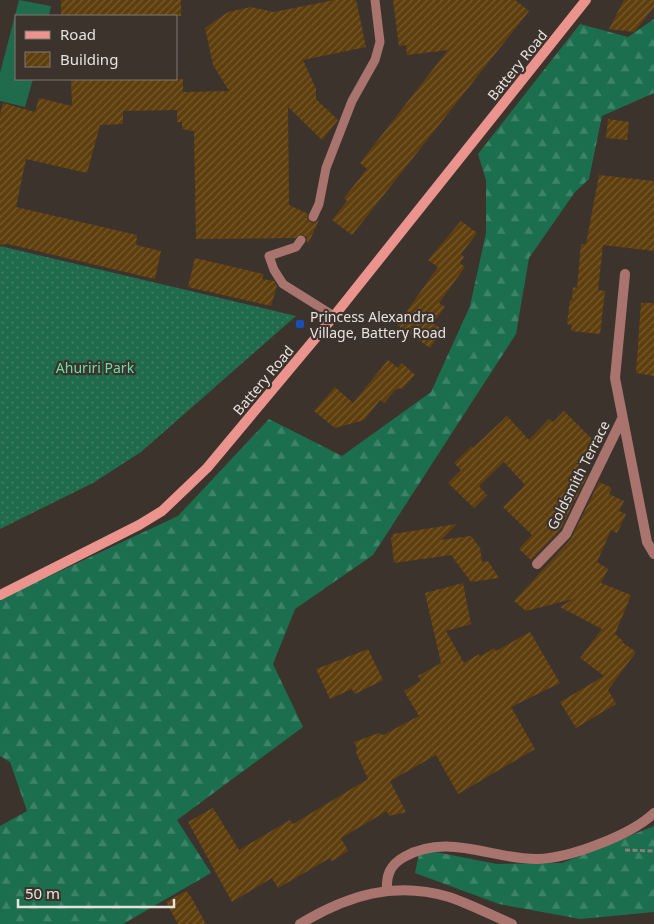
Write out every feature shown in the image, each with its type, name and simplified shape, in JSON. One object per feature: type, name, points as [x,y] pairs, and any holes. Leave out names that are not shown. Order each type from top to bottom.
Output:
[{"type":"street","name":"Battery Road","points":[[0,595],[110,541],[162,511],[207,468],[334,316],[586,0]]},
{"type":"street","name":"Goldsmith Terrace","points":[[625,274],[615,378],[647,542],[654,554]]},
{"type":"street","name":"Goldsmith Terrace","points":[[537,564],[566,534],[622,419]]},
{"type":"street","points":[[387,891],[386,876],[392,866],[414,851],[443,845],[459,846],[539,859],[586,848],[616,838],[654,814]]},
{"type":"street","points":[[300,924],[356,897],[373,892],[408,890],[450,898],[512,924]]},
{"type":"lane","points":[[313,217],[319,204],[326,168],[352,100],[375,60],[380,42],[375,0]]},
{"type":"lane","points":[[301,240],[296,247],[269,256],[274,270],[283,284],[334,316]]},
{"type":"green space","points":[[19,0],[51,6],[49,15],[15,15]]},
{"type":"green space","points":[[15,15],[15,80],[33,80],[25,107],[0,101],[0,73]]},
{"type":"green space","points":[[654,19],[654,93],[602,116],[589,179],[575,192],[529,258],[516,334],[373,555],[295,609],[273,664],[303,727],[177,820],[211,873],[123,924],[0,924],[0,826],[27,811],[10,762],[0,756],[0,599],[178,516],[269,419],[342,456],[431,392],[470,306],[486,233],[486,180],[478,154],[580,24],[628,37]]},
{"type":"green space","name":"Ahuriri Park","points":[[0,246],[296,316],[141,452],[93,483],[0,529]]},
{"type":"green space","points":[[654,826],[654,912],[580,919],[499,904],[415,873],[420,849],[497,864],[562,863]]},
{"type":"building","points":[[61,0],[181,0],[181,16],[61,15]]},
{"type":"building","points":[[334,0],[356,0],[366,47],[303,60],[316,89],[316,99],[338,120],[322,140],[288,107],[289,205],[308,214],[307,218],[310,222],[314,223],[319,220],[308,244],[306,237],[301,234],[295,238],[196,239],[194,131],[182,129],[182,122],[177,122],[177,110],[123,111],[123,124],[100,125],[87,173],[26,159],[16,207],[137,235],[136,245],[161,251],[155,279],[8,244],[0,245],[0,115],[3,103],[35,112],[39,98],[72,106],[71,80],[183,79],[183,92],[229,91],[213,65],[205,28],[228,12],[251,7],[274,12]]},
{"type":"building","points":[[393,0],[515,0],[529,11],[352,235],[332,220],[347,201],[344,198],[367,169],[360,163],[448,50],[407,55],[406,45],[399,46]]},
{"type":"building","points":[[624,0],[654,0],[654,7],[634,32],[609,29]]},
{"type":"building","points":[[608,119],[629,122],[627,140],[606,138]]},
{"type":"building","points":[[599,175],[654,181],[654,251],[603,245],[598,290],[605,291],[600,334],[571,331],[572,325],[567,324],[573,287],[577,288],[581,244],[586,244]]},
{"type":"building","points":[[461,221],[477,233],[461,254],[464,257],[460,263],[465,267],[439,303],[445,307],[433,323],[443,330],[430,348],[397,325],[438,267],[428,260]]},
{"type":"building","points":[[195,258],[264,274],[262,279],[274,281],[277,286],[271,306],[188,287]]},
{"type":"building","points":[[641,303],[654,303],[654,376],[636,373]]},
{"type":"building","points":[[388,360],[398,368],[402,363],[415,375],[402,389],[395,390],[384,403],[380,400],[364,420],[335,428],[314,411],[335,387],[353,403]]},
{"type":"building","points":[[564,411],[595,442],[584,454],[587,457],[575,470],[587,476],[560,530],[531,560],[519,549],[532,535],[503,507],[525,485],[504,462],[479,486],[487,495],[474,508],[448,483],[461,470],[454,463],[507,416],[529,440],[549,419],[553,422]]},
{"type":"building","points":[[599,482],[612,488],[609,494],[624,501],[619,511],[626,514],[617,533],[611,530],[597,562],[608,569],[601,583],[631,595],[615,634],[622,642],[636,652],[608,690],[616,704],[576,728],[560,702],[604,676],[580,658],[602,629],[560,607],[573,599],[526,611],[514,601],[571,539]]},
{"type":"building","points":[[457,524],[441,540],[471,536],[480,548],[482,562],[488,561],[499,578],[471,582],[451,555],[394,563],[391,538],[393,534]]},
{"type":"building","points":[[463,583],[471,624],[446,631],[464,663],[479,654],[480,657],[494,648],[496,651],[530,632],[560,683],[511,707],[535,749],[458,794],[436,755],[390,781],[406,812],[389,816],[387,811],[341,838],[348,851],[332,861],[330,858],[278,888],[272,878],[232,902],[188,822],[213,808],[239,850],[290,820],[293,824],[368,779],[356,752],[357,748],[354,742],[379,733],[383,735],[419,716],[404,691],[421,681],[418,676],[441,663],[425,593]]},
{"type":"building","points":[[368,649],[383,680],[355,694],[352,689],[330,699],[316,669]]},
{"type":"building","points":[[186,891],[206,924],[178,924],[166,902]]},
{"type":"place","name":"Princess Alexandra Village, Battery Road","points":[[300,324]]}]
